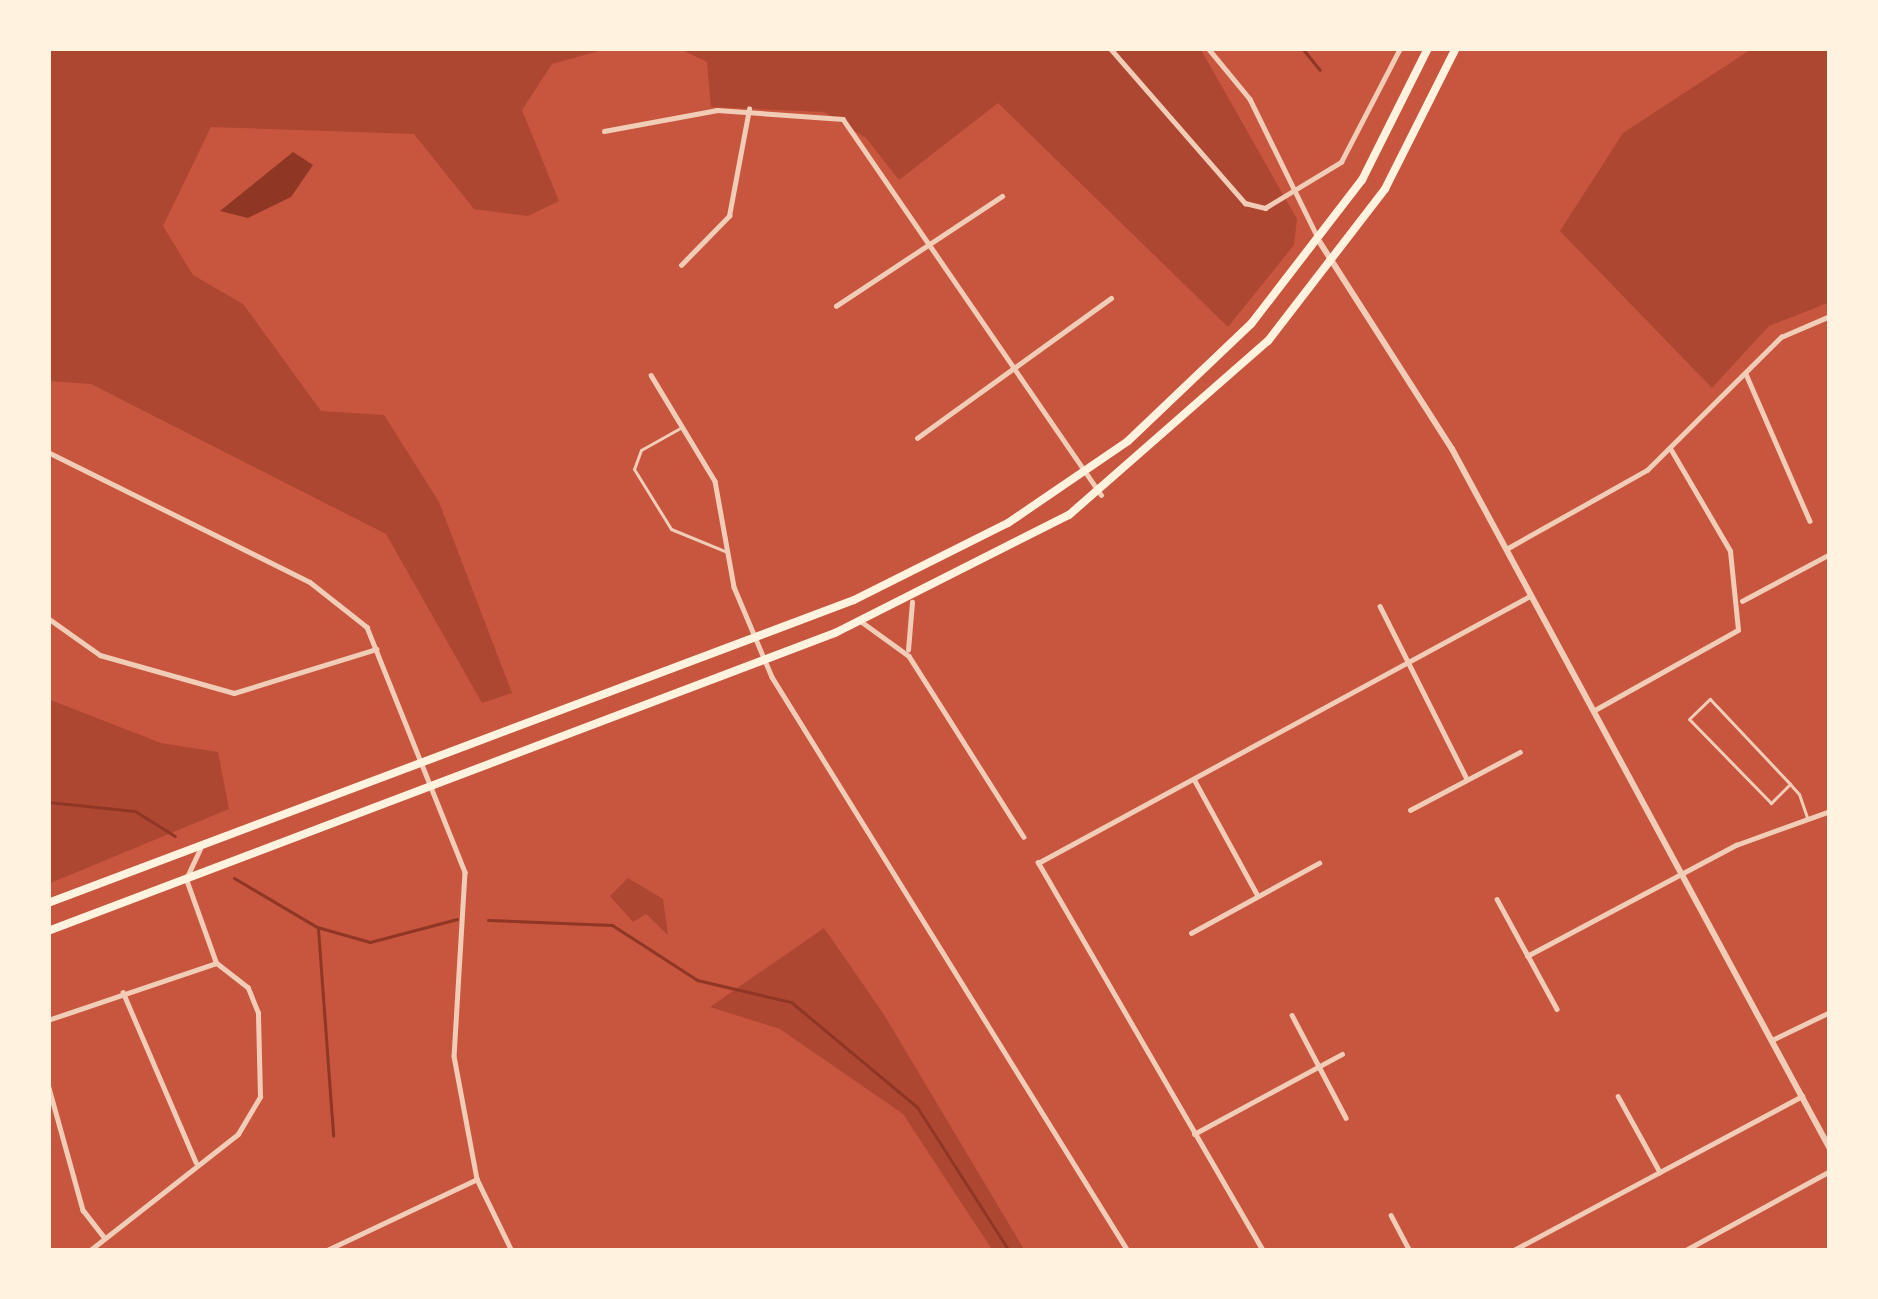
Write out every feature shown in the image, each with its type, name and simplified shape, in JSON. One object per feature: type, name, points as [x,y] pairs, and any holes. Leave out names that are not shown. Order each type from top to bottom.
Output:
[{"type":"main road","points":[[48,903],[754,638],[939,561],[1086,471],[1189,387],[1319,241],[1428,48]]},
{"type":"main road","points":[[48,931],[912,602],[1101,495],[1220,394],[1332,264],[1407,154],[1456,48]]},
{"type":"street","points":[[1111,48],[1252,208],[1265,208],[1297,192],[1344,157],[1400,48]]},
{"type":"street","points":[[1208,48],[1250,99],[1332,264],[1532,595],[1830,1149]]},
{"type":"street","points":[[681,265],[729,216],[749,109]]},
{"type":"street","points":[[604,131],[749,109],[843,119],[1101,495]]},
{"type":"street","points":[[836,306],[1002,196]]},
{"type":"street","points":[[917,438],[1111,298]]},
{"type":"street","points":[[1506,549],[1671,450],[1781,337],[1830,316]]},
{"type":"street","points":[[1745,372],[1810,521]]},
{"type":"street","points":[[651,376],[716,482],[727,552],[764,660],[1128,1251]]},
{"type":"street","points":[[1593,711],[1734,636],[1742,601],[1730,551],[1671,450]]},
{"type":"street","points":[[48,452],[339,598],[378,648],[432,786],[470,902],[452,1010],[477,1179],[512,1251]]},
{"type":"street","points":[[1742,601],[1830,554]]},
{"type":"street","points":[[1263,1251],[1038,863],[1406,659],[1532,595]]},
{"type":"street","points":[[909,656],[912,602]]},
{"type":"street","points":[[1380,606],[1467,779]]},
{"type":"street","points":[[48,618],[100,655],[234,693],[378,648]]},
{"type":"street","points":[[862,622],[909,656],[1024,837]]},
{"type":"street","points":[[1410,810],[1520,752]]},
{"type":"street","points":[[1194,778],[1258,896]]},
{"type":"street","points":[[1527,956],[1681,874],[1830,811]]},
{"type":"street","points":[[89,1251],[250,1121],[266,1070],[248,988],[216,964],[186,879],[204,844]]},
{"type":"street","points":[[1191,933],[1319,863]]},
{"type":"street","points":[[1497,898],[1557,1009]]},
{"type":"street","points":[[48,1020],[216,964]]},
{"type":"street","points":[[123,992],[196,1162]]},
{"type":"street","points":[[1772,1040],[1830,1012]]},
{"type":"street","points":[[1292,1015],[1346,1118]]},
{"type":"street","points":[[1194,1134],[1342,1054]]},
{"type":"street","points":[[48,1084],[82,1210],[104,1237]]},
{"type":"street","points":[[1618,1096],[1660,1172]]},
{"type":"street","points":[[1511,1251],[1802,1096]]},
{"type":"street","points":[[1684,1251],[1830,1171]]},
{"type":"street","points":[[325,1251],[477,1179]]},
{"type":"street","points":[[1391,1215],[1410,1251]]},
{"type":"lane","points":[[683,426],[640,450],[634,469],[670,529],[727,552]]},
{"type":"lane","points":[[1790,784],[1771,803],[1689,719],[1710,699],[1790,784],[1807,817]]},
{"type":"shaded area","points":[[48,48],[610,48],[552,64],[522,110],[559,201],[528,216],[474,209],[414,134],[211,127],[163,226],[193,275],[243,304],[321,411],[384,415],[439,502],[512,693],[482,703],[386,534],[91,384],[48,381]]},
{"type":"shaded area","points":[[678,48],[1200,48],[1297,219],[1294,245],[1228,327],[998,103],[899,180],[866,138],[824,112],[711,107],[707,62]]},
{"type":"shaded area","points":[[1753,48],[1830,48],[1830,302],[1769,326],[1712,388],[1560,231],[1623,133]]},
{"type":"shaded area","points":[[293,152],[313,165],[291,197],[248,218],[220,211]]},
{"type":"shaded area","points":[[48,699],[161,743],[218,752],[229,809],[48,884]]},
{"type":"shaded area","points":[[628,878],[663,899],[668,935],[646,914],[633,922],[610,896]]},
{"type":"shaded area","points":[[824,928],[883,1013],[1025,1251],[993,1251],[903,1114],[780,1029],[710,1007]]},
{"type":"waterway","points":[[1302,48],[1320,70]]},
{"type":"waterway","points":[[48,802],[135,811],[175,836]]},
{"type":"waterway","points":[[234,878],[317,927],[370,942],[457,919]]},
{"type":"waterway","points":[[488,920],[612,925],[697,980],[791,1002],[917,1107],[1009,1251]]},
{"type":"waterway","points":[[318,929],[333,1135]]}]
